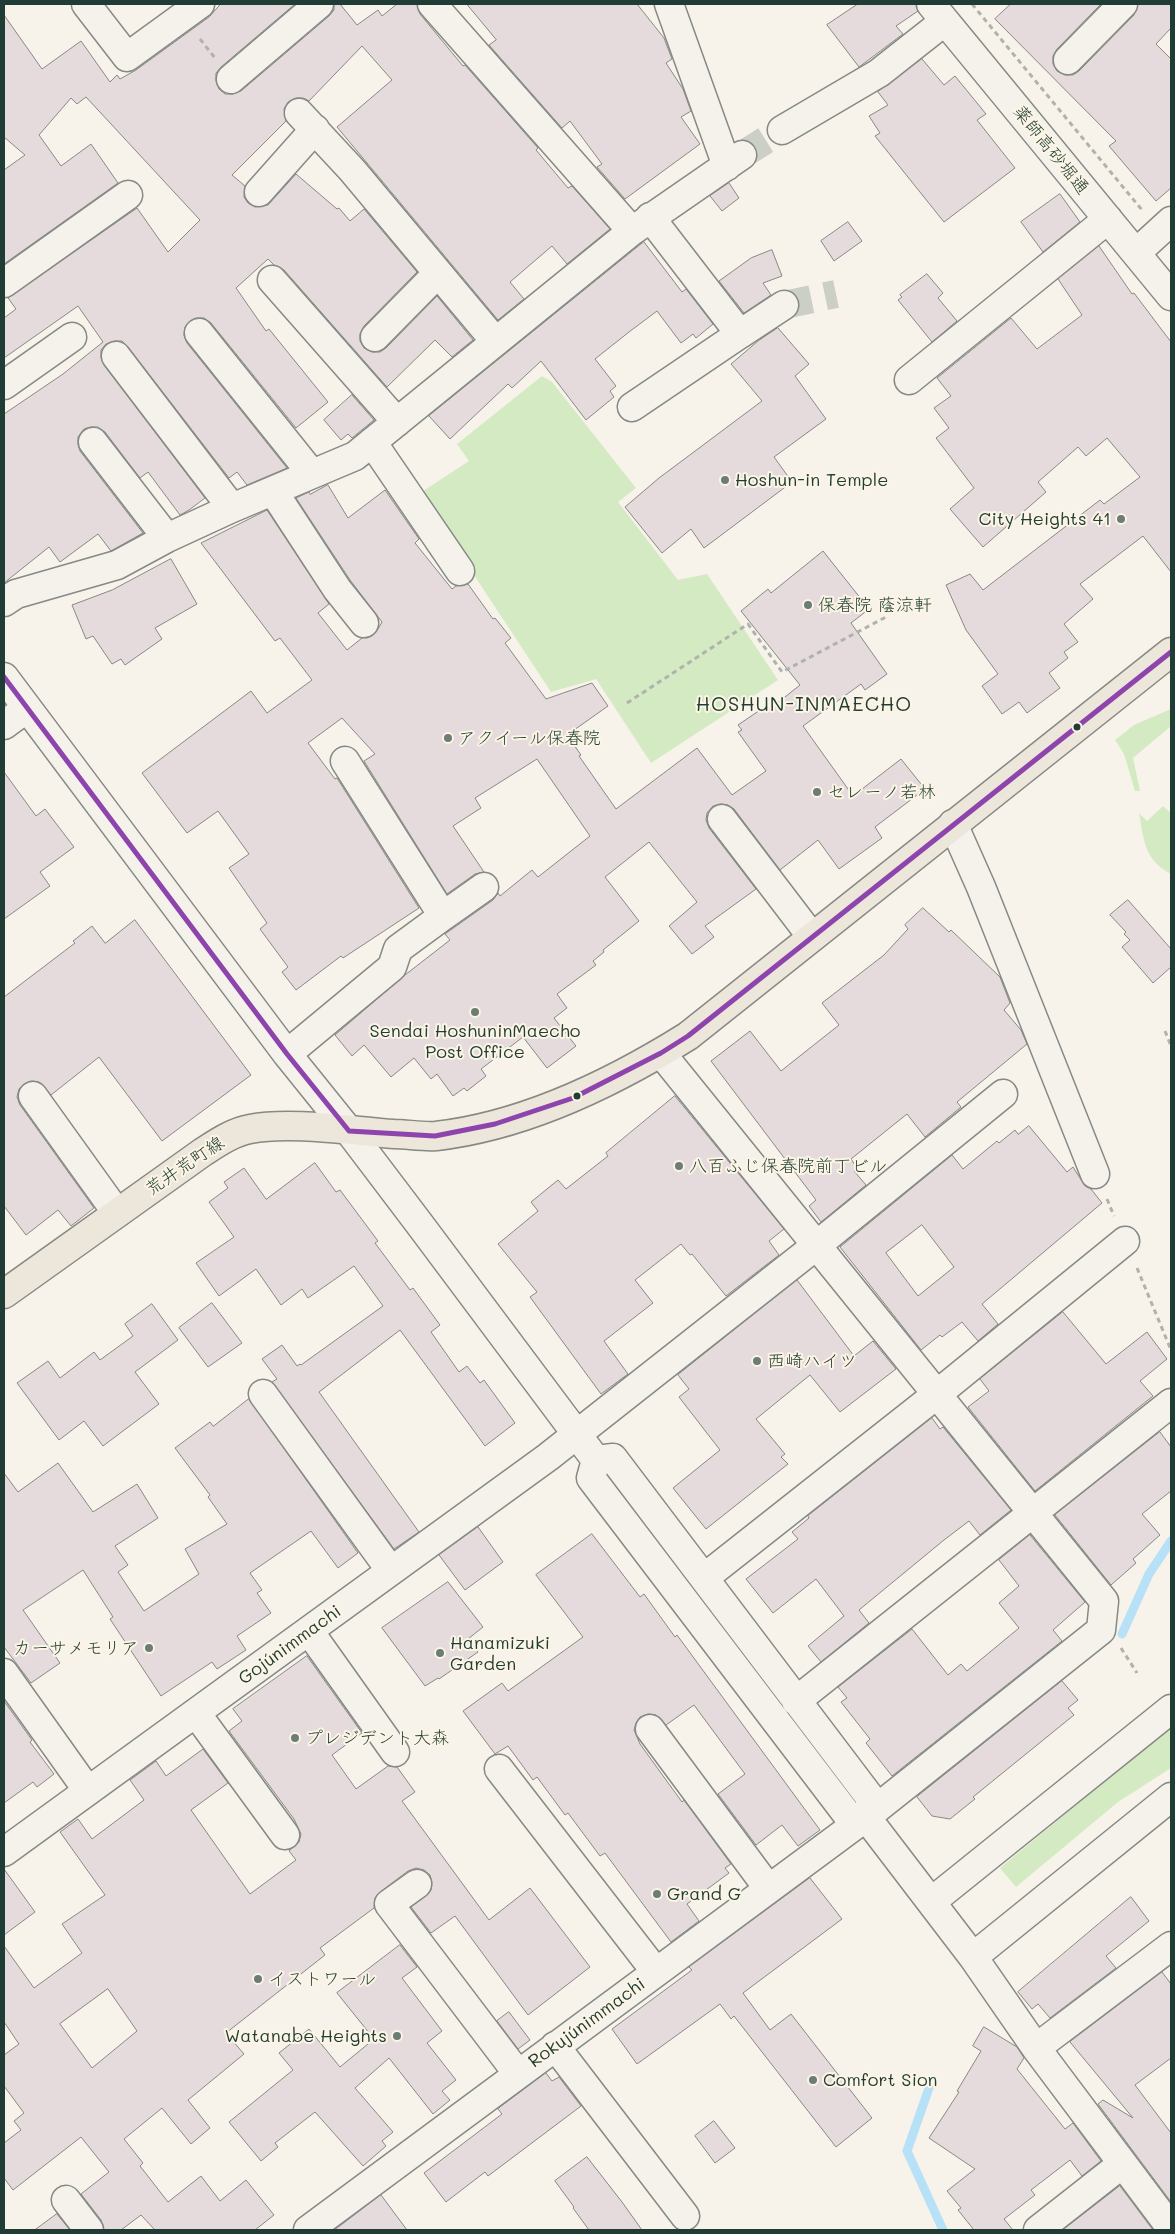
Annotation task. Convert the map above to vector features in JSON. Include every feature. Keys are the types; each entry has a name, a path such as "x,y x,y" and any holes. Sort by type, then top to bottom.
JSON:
{"main road":[{"name":"荒井荒町線","path":"4,1294 218,1142 250,1129 298,1126 435,1136 495,1124 573,1098 662,1053 688,1036 1171,652"}],"street":[{"path":"86,4 127,57 191,10"},
{"path":"231,79 319,4"},
{"path":"4,602 16,594 116,565 166,538 355,456 641,224 735,160 670,4"},
{"path":"1068,60 1123,4"},
{"path":"446,8 740,334"},
{"path":"782,130 878,73 938,12"},
{"name":"薬師高砂堀通","path":"938,12 1171,296"},
{"path":"259,192 307,121 495,341"},
{"path":"4,283 128,195"},
{"path":"909,380 1108,219"},
{"path":"1136,253 1166,226"},
{"path":"375,337 438,273"},
{"path":"272,280 397,422"},
{"path":"632,407 784,305"},
{"path":"199,333 312,474"},
{"path":"4,385 72,337"},
{"path":"116,356 232,508"},
{"path":"93,442 166,538"},
{"path":"372,442 460,570"},
{"path":"273,491 337,589 364,623"},
{"path":"4,677 287,1054 349,1131 596,1460"},
{"path":"4,725 26,708"},
{"path":"344,761 443,916"},
{"path":"722,819 812,937"},
{"path":"953,824 981,887 1095,1174"},
{"path":"287,1054 392,966 398,949 484,887"},
{"name":"Rokujúnimmachi","path":"308,2230 866,1817 1101,1630 1104,1602 662,1053"},
{"name":"Gojúnimmachi","path":"4,1852 576,1435 817,1245 1003,1094"},
{"path":"34,1096 117,1213"},
{"path":"704,1578 936,1395 1126,1240"},
{"path":"264,1394 391,1571"},
{"path":"796,1701 1171,1403"},
{"path":"596,1460 613,1458 872,1800 866,1817"},
{"path":"596,1460 591,1478 849,1817 866,1817"},
{"path":"309,1631 395,1752"},
{"path":"5,1677 88,1791"},
{"path":"931,1902 1171,1709"},
{"path":"196,1713 285,1835"},
{"path":"650,1729 768,1888"},
{"path":"499,1770 656,1972"},
{"path":"973,1957 1171,1797"},
{"path":"866,1817 973,1957 1036,2048 1171,2228"},
{"path":"417,1884 389,1904 518,2074"},
{"path":"1036,2048 1169,1951"},
{"path":"555,2046 686,2216"},
{"path":"1038,2230 1122,2164"},
{"path":"66,2200 90,2230"}],"path":[{"path":"972,4 1034,78 1166,226"},
{"path":"191,10 231,79"},
{"path":"1010,100 1053,60 1068,60"},
{"path":"627,703 748,624 782,672 886,617"},
{"path":"1165,1031 1171,1046"},
{"path":"1118,1644 1137,1673"}],"green space":[{"path":"542,376 552,382 636,488 618,502 678,580 707,574 778,680 651,763 596,679 551,692 420,493 469,461 457,444"},
{"path":"1171,709 1171,726 1133,758 1140,791 1135,791 1124,754 1115,740 1134,725"},
{"path":"1163,806 1171,813 1171,874 1150,856 1144,840 1139,813 1147,821"},
{"path":"1171,1727 1171,1768 1118,1802 1016,1887 1000,1868"}],"building":[{"path":"221,4 295,4 216,73 219,89 225,94 233,94 241,91 329,16 334,10 334,4 340,4 357,25 378,10 382,16 397,4 417,4 420,14 463,66 465,65 538,148 536,150 568,188 572,186 610,229 567,264 552,246 510,282 524,299 498,320 337,127 392,80 362,46 309,101 303,98 296,98 288,102 284,109 286,121 232,175 245,186 244,197 248,203 255,207 268,205 296,174 337,209 339,208 350,221 364,209 417,272 364,326 360,334 360,341 364,348 372,352 380,352 386,348 437,296 473,340 452,357 435,340 387,387 284,270 274,265 268,259 236,288 266,331 269,329 328,402 296,428 211,323 204,318 196,318 185,327 184,335 187,343 287,468 247,485 237,472 229,478 128,347 122,341 106,344 101,350 101,358 104,365 205,498 180,515 148,472 140,478 105,432 98,427 84,429 78,437 80,451 143,533 111,551 98,534 60,562 49,547 4,583 4,414 63,374 103,342 78,306 4,358 4,318 16,309 8,298 137,208 168,252 200,220 86,97 77,104 71,98 39,135 61,166 91,144 118,183 4,264 4,170 25,155 4,137 4,15 42,69 81,41 110,82 117,75 120,79 136,70 209,17"},
{"path":"467,4 637,4 664,38 672,59 666,63 683,89 691,111 681,117 700,144 625,199 597,167 602,164 570,121 562,128 489,45 496,40"},
{"path":"858,4 916,4 918,11 896,26 903,34 859,67 827,25"},
{"path":"1011,4 1101,4 1057,49 1053,56 1053,64 1057,71 1065,75 1073,75 1134,15 1138,4 1171,4 1171,28 1156,44 1171,59 1171,188 1156,201 1109,146 1116,141 995,19"},
{"path":"922,59 944,85 955,76 986,114 977,120 1015,168 944,222 875,136 880,133 869,116 888,105 878,92"},
{"path":"729,183 739,198 722,211 710,196"},
{"path":"1060,194 1080,222 1043,252 1021,222"},
{"path":"848,222 862,241 834,261 821,241"},
{"path":"644,242 682,292 686,289 713,324 696,338 693,334 681,343 657,311 595,359 616,386 610,391 614,397 586,420 541,361 512,388 508,384 450,439 429,416"},
{"path":"1099,246 1132,294 1134,293 1171,342 1171,572 1143,536 1080,584 1093,599 1064,624 1078,642 1064,652 1068,658 1049,673 1060,688 1027,713 1019,702 1002,714 982,686 998,674 966,630 946,585 970,574 983,590 1100,500 1104,504 1140,477 1107,438 1086,456 1078,447 1038,482 1046,492 983,547 950,509 974,488 936,438 949,428 934,408 951,396 937,378 1011,318 1037,349 1082,315 1058,279"},
{"path":"772,250 782,276 763,283 771,295 744,313 719,281 751,258"},
{"path":"927,274 943,293 938,298 957,321 932,342 898,300 902,297 900,295"},
{"path":"778,328 809,364 795,376 826,419 774,457 792,482 704,548 691,529 662,553 625,507 659,478 762,401 731,364 758,341"},
{"path":"352,395 374,420 352,438 348,434 341,440 324,420"},
{"path":"328,485 348,518 385,490 419,539 415,543 452,589 456,586 468,584 493,619 495,618 511,638 505,643 546,699 592,683 608,706 567,735 581,755 579,756 616,809 697,748 732,795 766,771 738,732 742,730 738,725 760,710 766,712 800,685 741,611 768,589 771,593 823,551 869,609 851,623 887,674 865,690 861,684 803,726 853,796 901,759 925,789 875,827 882,838 839,869 818,840 780,870 734,809 728,805 720,804 713,806 707,813 706,820 709,828 756,889 705,926 714,937 692,954 669,926 697,902 649,842 605,877 639,921 603,950 604,952 593,961 596,965 557,994 567,1008 554,1018 576,1046 547,1068 523,1037 481,1069 486,1076 467,1091 464,1088 453,1096 437,1074 431,1079 414,1058 391,1077 364,1045 352,1056 335,1035 405,975 450,940 445,934 493,900 498,893 500,896 532,870 538,877 590,836 537,759 475,798 481,808 453,826 484,872 475,874 447,894 364,761 375,754 342,718 308,743 335,779 337,778 419,908 343,958 341,956 296,990 282,972 288,967 260,929 267,923 229,868 249,854 218,811 187,833 142,773 251,691 267,713 312,680 280,638 275,641 201,543 267,510 329,604 318,613 347,650 362,638 373,635 378,629 382,622 350,580 296,498 309,492 310,494"},
{"path":"171,559 197,604 155,628 162,639 125,665 121,659 112,664 93,636 86,639 72,605 112,590"},
{"path":"4,772 36,816 45,809 74,847 40,872 50,886 4,919"},
{"path":"1128,900 1171,949 1171,967 1153,983 1122,947 1130,940 1124,934 1126,932 1110,915"},
{"path":"923,908 949,932 951,930 1000,977 1010,1003 1004,1010 1021,1030 1027,1044 957,1102 961,1107 925,1137 907,1114 851,1159 857,1168 854,1171 866,1185 821,1222 809,1206 816,1200 711,1061 750,1031 781,1071 839,1025 822,1003 884,955 908,929 905,925"},
{"path":"135,920 251,1075 162,1141 99,1057 51,1095 39,1082 31,1081 24,1084 19,1089 17,1097 20,1105 94,1208 71,1226 58,1210 26,1235 4,1206 4,997 75,943 73,941 92,926 105,943"},
{"path":"675,1096 784,1229 769,1241 779,1255 726,1296 692,1254 690,1255 681,1244 635,1280 653,1303 604,1341 628,1374 601,1394 530,1297 537,1292 498,1244 538,1211 531,1202 558,1180 566,1189 608,1156 606,1153"},
{"path":"1029,1126 1067,1172 1073,1167 1085,1186 1091,1189 1102,1203 982,1304 998,1324 978,1341 962,1322 942,1337 940,1335 921,1350 840,1247 952,1155 963,1169 997,1141 999,1143 1015,1130 1018,1134","holes":["922,1225 954,1267 918,1296 886,1253"]},
{"path":"315,1163 336,1192 340,1190 378,1241 375,1243 410,1290 413,1288 440,1325 431,1332 459,1372 467,1366 480,1383 484,1380 515,1423 485,1446 400,1330 319,1392 419,1532 394,1549 272,1382 277,1379 262,1359 282,1345 297,1366 301,1365 383,1306 354,1266 308,1298 302,1289 281,1305 256,1269 219,1296 196,1263 234,1237 209,1202 228,1188 224,1182 244,1168 266,1199"},
{"path":"797,1280 854,1356 873,1341 896,1369 840,1412 810,1375 756,1419 785,1454 781,1457 788,1464 706,1529 673,1488 720,1450 679,1397 689,1389 678,1375"},
{"path":"212,1303 242,1343 208,1367 179,1328"},
{"path":"152,1304 178,1340 135,1372 159,1404 103,1446 84,1421 59,1440 17,1383 48,1361 60,1378 94,1352 100,1360 133,1336 125,1324"},
{"path":"1063,1312 1106,1364 1147,1332 1167,1359 1140,1381 1153,1396 1035,1491 968,1407 989,1391 980,1379"},
{"path":"249,1399 358,1553 338,1568 311,1531 250,1573 262,1590 257,1593 271,1613 237,1636 246,1650 217,1669 212,1662 161,1696 110,1619 113,1617 83,1570 23,1610 60,1663 31,1683 4,1647 4,1473 18,1492 58,1463 93,1512 137,1484 158,1518 115,1546 128,1565 118,1572 144,1611 199,1574 185,1549 227,1524 208,1497 210,1495 175,1448 210,1422 213,1426"},
{"path":"932,1418 940,1429 943,1427 1011,1510 980,1535 969,1521 944,1540 859,1610 869,1623 821,1662 808,1646 844,1616 816,1579 773,1613 746,1579 798,1539 792,1532 809,1518 808,1516"},
{"path":"1160,1432 1171,1447 1171,1491 1142,1514 1160,1535 1133,1559 1136,1563 1111,1585 1055,1515"},
{"path":"478,1527 503,1562 465,1590 439,1555"},
{"path":"592,1534 640,1597 644,1594 675,1637 677,1635 820,1830 798,1846 782,1825 756,1845 718,1794 745,1774 694,1705 666,1725 656,1715 648,1714 640,1717 634,1730 640,1744 682,1802 684,1800 731,1864 725,1868 729,1873 687,1904 699,1921 671,1942 605,1853 600,1856 568,1813 565,1815 537,1777 533,1780 508,1746 495,1754 463,1711 502,1683 508,1691 583,1637 536,1575"},
{"path":"1030,1535 1085,1602 1053,1630 1062,1641 892,1776 866,1743 870,1739 841,1702 847,1698 838,1687 912,1629 948,1675 961,1664 967,1671 1019,1628 999,1603 1019,1586 999,1560"},
{"path":"448,1582 483,1627 468,1639 478,1652 439,1679 425,1686 382,1628"},
{"path":"307,1656 362,1733 332,1755 356,1789 388,1766 397,1767 415,1792 402,1801 489,1920 530,1888 590,1967 528,2015 455,1916 431,1933 411,1907 431,1890 432,1882 430,1875 424,1870 416,1868 408,1871 380,1892 375,1898 374,1908 320,1948 325,1955 226,2033 244,2054 188,2100 210,2128 191,2144 162,2108 124,2139 143,2163 140,2166 168,2202 201,2176 220,2201 246,2180 274,2215 255,2230 155,2230 141,2215 121,2230 104,2230 101,2220 81,2194 109,2172 81,2137 13,2190 4,2178 4,2143 21,2130 14,2121 24,2113 4,2086 4,2055 19,2044 4,2022 4,1946 34,1988 82,1953 62,1924 105,1895 60,1832 78,1819 92,1839 144,1800 130,1780 156,1761 166,1776 203,1749 228,1783 191,1810 250,1894 296,1860 289,1851 299,1842 301,1834 294,1819 229,1731 242,1721 233,1709","holes":["108,1989 137,2031 92,2068 60,2024"]},
{"path":"1062,1681 1078,1700 1068,1708 1074,1715 973,1797 975,1799 950,1819 932,1816 917,1797"},
{"path":"4,1701 32,1740 30,1742 54,1774 37,1787 33,1782 4,1803"},
{"path":"4,1869 35,1912 4,1935"},
{"path":"810,1878 842,1919 743,1993 770,2030 791,2014 872,2118 836,2147 734,2016 731,2019 720,2004 637,2064 612,2029 692,1970 689,1967"},
{"path":"1131,1897 1149,1921 1106,1956 1116,1968 1050,2018 1038,2004 1032,2009 1018,1992"},
{"path":"400,1945 417,1967 402,1978 442,2031 427,2043 456,2080 442,2091 450,2100 433,2114 389,2058 355,2088 393,2132 382,2141 386,2146 363,2166 315,2112 275,2143 278,2147 261,2161 229,2122 293,2070 279,2053 309,2029 340,2067 374,2039 337,1993"},
{"path":"1162,1972 1171,1984 1171,2058 1135,2085 1171,2133 1171,2202 1098,2104 1103,2100 1133,2118 1070,2042"},
{"path":"509,2012 530,2040 518,2049 497,2021"},
{"path":"984,2027 1017,2047 1024,2058 1017,2069 1065,2129 1073,2123 1101,2161 1082,2176 1070,2160 1031,2190 1035,2195 1004,2219 1013,2230 974,2230 958,2210 961,2208 947,2191 975,2169 929,2138 959,2092 957,2091 981,2051 973,2046"},
{"path":"546,2073 552,2081 559,2077 581,2106 488,2176 485,2172 446,2202 424,2173 502,2114 498,2109"},
{"path":"714,2121 735,2148 715,2163 695,2136"},
{"path":"587,2157 642,2230 589,2230 555,2181"},
{"path":"1120,2186 1153,2230 1063,2230"},
{"path":"381,2195 407,2230 334,2230 341,2225"},
{"path":"57,2214 70,2230 35,2230"}],"waterway":[{"path":"1122,1634 1149,1574 1171,1541"},
{"path":"929,2088 907,2151 943,2230"}],"tunnel":[{"path":"742,155 782,130"},
{"path":"784,305 836,294"}],"transit line":[{"path":"4,677 287,1054 349,1131 435,1136 495,1124 573,1098 661,1053 688,1036 1171,652"}],"place":[{"name":"Hoshun-in Temple","path":"725,480"},
{"name":"City Heights 41","path":"1121,519"},
{"name":"保春院 蔭涼軒","path":"808,605"},
{"name":"アクイール保春院","path":"448,738"},
{"name":"セレーノ若林","path":"817,792"},
{"name":"Sendai HoshuninMaecho Post Office","path":"475,1012"},
{"name":"八百ふじ保春院前丁ビル","path":"679,1166"},
{"name":"西崎ハイツ","path":"757,1361"},
{"name":"カーサメモリア","path":"149,1648"},
{"name":"Hanamizuki Garden","path":"440,1653"},
{"name":"プレジデント大森","path":"295,1738"},
{"name":"Grand G","path":"657,1894"},
{"name":"イストワール","path":"258,1979"},
{"name":"Watanabe Heights","path":"397,2036"},
{"name":"Comfort Sion","path":"813,2080"}],"district":[{"name":"HOSHUN-INMAECHO","path":"804,705"}]}
